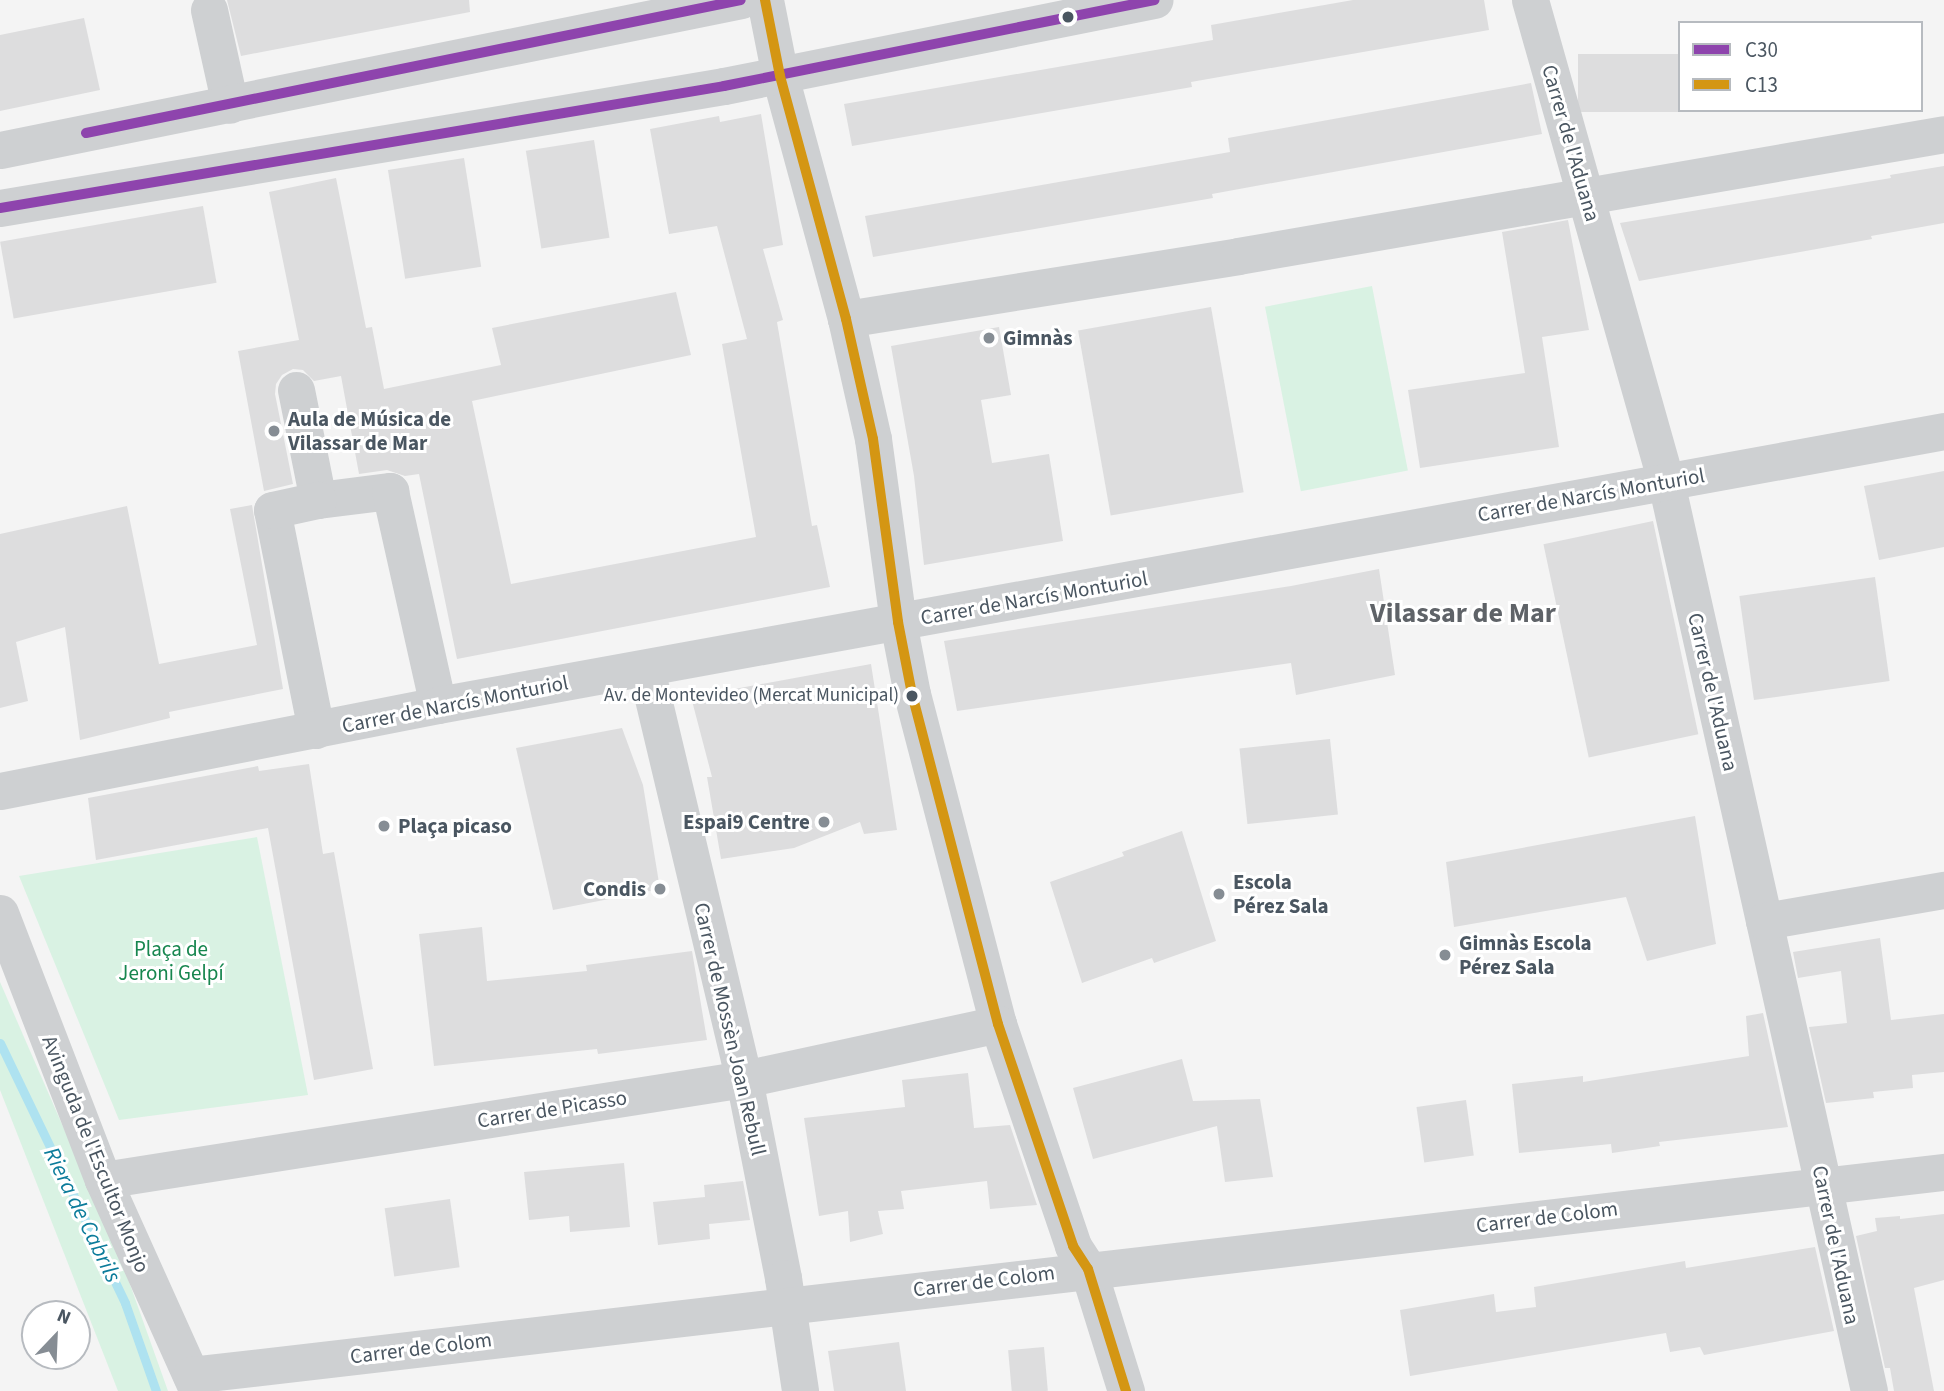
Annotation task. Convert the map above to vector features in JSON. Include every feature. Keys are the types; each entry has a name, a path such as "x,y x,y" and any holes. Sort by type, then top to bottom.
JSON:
{"street":[{"path":"4,150 741,0"},
{"path":"765,0 780,76 846,319 873,439 898,622 912,694 998,1024 1073,1246 1088,1269 1126,1391"},
{"path":"6,205 780,76 1155,0"},
{"name":"Carrer de l'Aduana","path":"1530,0 1666,482 1868,1391"},
{"path":"209,10 230,105"},
{"path":"846,319 1238,256 1586,193 1944,134"},
{"path":"296,390 318,500"},
{"name":"Carrer de Narcís Monturiol","path":"0,791 438,705 1944,430"},
{"path":"316,730 272,510 318,500 390,491 438,705"},
{"name":"Carrer de Mossèn Joan Rebull","path":"646,669 744,1079 787,1304 800,1391"},
{"path":"1764,921 1944,891"},
{"name":"Avinguda de l'Escultor Monjo","path":"0,913 103,1180 194,1383"},
{"name":"Carrer de Picasso","path":"103,1180 744,1079 998,1024"},
{"name":"Carrer de Colom","path":"194,1383 787,1304 1944,1172"}],"green space":[{"path":"1372,286 1408,471 1301,491 1265,307"},
{"name":"Plaça de Jeroni Gelpí","path":"257,837 308,1095 119,1120 19,876"},
{"path":"0,982 122,1262 168,1391 118,1391 91,1322 91,1300 82,1300 0,1090"}],"building":[{"path":"227,0 469,0 470,12 241,56"},
{"path":"1353,0 1484,0 1489,30 1191,82 1192,87 852,146 844,104 1213,40 1211,25"},
{"path":"84,18 100,90 0,111 0,35"},
{"path":"1578,54 1678,54 1678,112 1578,112"},
{"path":"1531,83 1542,134 1212,194 1213,198 873,257 865,216 1230,152 1228,138"},
{"path":"761,114 783,245 763,249 783,320 777,322 812,526 817,525 830,587 457,659 419,474 405,476 387,470 359,474 341,376 314,381 303,370 293,369 282,375 276,384 275,394 293,484 264,491 238,351 299,340 269,192 336,178 366,328 372,327 384,389 501,365 492,328 676,292 691,355 472,401 511,584 756,537 722,344 747,339 717,226 669,234 650,129 719,116 720,122"},
{"path":"594,140 609,238 541,249 526,151"},
{"path":"464,158 481,267 405,279 388,170"},
{"path":"1944,166 1944,223 1871,236 1872,239 1639,281 1620,223 1891,178 1890,175"},
{"path":"203,206 217,283 14,319 0,242"},
{"path":"1568,220 1589,330 1542,337 1559,447 1420,468 1408,390 1525,373 1502,232"},
{"path":"1211,307 1244,492 1111,516 1078,330"},
{"path":"999,327 1011,395 981,400 992,463 1049,454 1063,541 924,565 914,476 891,346"},
{"path":"1944,471 1944,547 1879,560 1864,486"},
{"path":"252,505 283,689 169,712 170,718 80,740 65,627 16,642 28,701 0,708 0,534 127,506 159,664 257,645 230,509"},
{"path":"1653,521 1698,734 1589,758 1543,544"},
{"path":"1379,569 1395,675 1296,695 1291,663 957,711 944,641 1291,586"},
{"path":"1875,577 1890,681 1754,700 1739,596"},
{"path":"871,664 897,830 864,834 860,822 794,848 721,859 707,777 712,777 691,697"},
{"path":"622,728 643,785 660,889 553,910 516,748"},
{"path":"1330,739 1338,815 1247,824 1239,749"},
{"path":"309,764 323,854 334,852 373,1069 314,1080 268,828 96,860 88,798 258,766 259,771"},
{"path":"1695,816 1716,944 1647,961 1626,897 1454,927 1446,862"},
{"path":"1182,831 1216,941 1154,963 1152,958 1082,983 1050,882 1124,856 1122,852"},
{"path":"482,927 487,981 587,971 586,965 692,951 707,1040 598,1054 597,1049 434,1066 419,934"},
{"path":"1880,938 1891,1020 1944,1014 1944,1072 1912,1075 1913,1088 1873,1092 1874,1098 1826,1103 1809,1027 1847,1023 1841,971 1798,978 1793,952"},
{"path":"1763,1013 1788,1127 1659,1142 1660,1146 1612,1153 1611,1144 1519,1153 1512,1084 1583,1076 1583,1082 1749,1056 1746,1016"},
{"path":"1182,1059 1193,1101 1260,1099 1273,1177 1225,1182 1217,1126 1093,1159 1073,1088"},
{"path":"968,1073 974,1128 1010,1125 1037,1205 990,1209 987,1181 901,1191 904,1209 878,1211 883,1234 850,1242 848,1211 819,1216 804,1118 905,1107 902,1080"},
{"path":"1466,1100 1474,1155 1424,1162 1416,1107"},
{"path":"624,1163 630,1227 570,1232 569,1216 529,1220 524,1172"},
{"path":"743,1181 750,1220 709,1224 710,1239 658,1245 653,1202 705,1197 704,1185"},
{"path":"450,1199 460,1267 394,1277 385,1208"},
{"path":"1944,1214 1944,1280 1914,1288 1934,1391 1894,1391 1890,1368 1885,1368 1856,1236 1877,1231 1875,1218 1900,1216 1900,1219"},
{"path":"1815,1247 1834,1331 1704,1355 1700,1347 1670,1352 1666,1333 1410,1376 1400,1310 1494,1294 1496,1312 1536,1307 1534,1287 1685,1261 1686,1268"},
{"path":"899,1342 906,1391 834,1391 828,1351"},
{"path":"1044,1347 1048,1391 1012,1391 1008,1350"}],"waterway":[{"name":"Riera de Cabrils","path":"0,1043 125,1303 156,1391"}],"transit line":[{"name":"C30","path":"86,133 741,0"},
{"name":"C13","path":"765,0 780,76 846,319 873,439 898,622 912,694 998,1024 1073,1246 1088,1269 1126,1391"},
{"name":"C30","path":"0,208 724,86 1155,0"}],"place":[{"name":"Gimnàs","path":"989,338"},
{"name":"Aula de Música de Vilassar de Mar","path":"274,431"},
{"name":"Av. de Montevideo (Mercat Municipal)","path":"912,696"},
{"name":"Espai9 Centre","path":"824,822"},
{"name":"Plaça picaso","path":"384,826"},
{"name":"Condis","path":"660,889"},
{"name":"Escola Pérez Sala","path":"1219,894"},
{"name":"Gimnàs Escola Pérez Sala","path":"1445,955"}],"district":[{"name":"Vilassar de Mar","path":"1463,613"}]}
